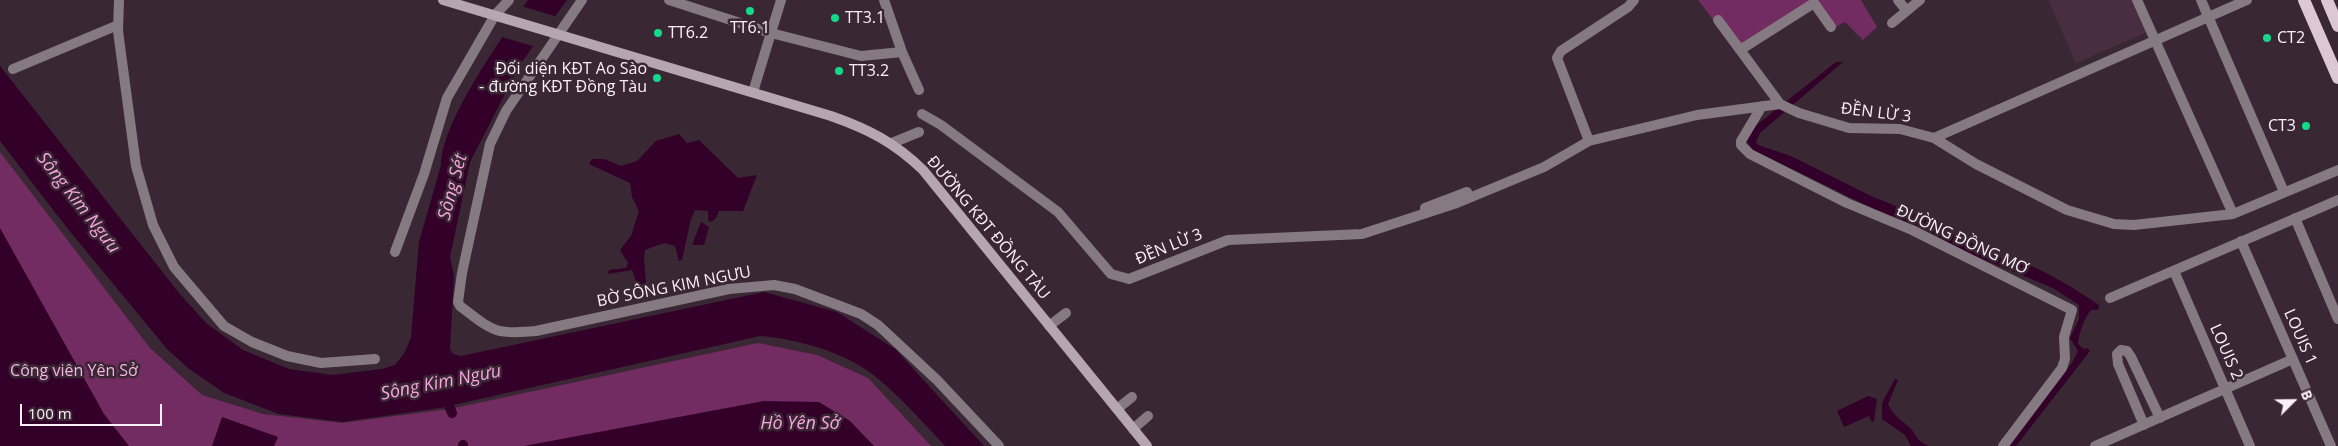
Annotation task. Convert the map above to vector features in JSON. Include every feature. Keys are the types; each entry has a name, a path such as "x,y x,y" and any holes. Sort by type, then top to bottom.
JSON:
{"main road":[{"path":"443,0 495,16"},
{"path":"2304,0 2338,78"},
{"path":"2327,0 2338,26"},
{"name":"ĐƯỜNG KĐT ĐỒNG TÀU","path":"495,16 847,121 892,143 923,170 1146,446"}],"street":[{"path":"119,0 118,25 125,92 136,166 153,225 174,267 224,326 252,342 287,356 321,363 375,359"},
{"path":"395,252 424,174 448,98 495,16 509,0"},
{"path":"555,34 582,0"},
{"path":"669,0 771,33 861,56 902,52"},
{"path":"753,92 781,0"},
{"path":"884,0 902,52 919,90"},
{"path":"1589,141 1557,58 1561,52 1628,7 1634,0"},
{"path":"1898,0 1907,11"},
{"path":"1892,23 1920,0"},
{"path":"2138,0 2233,214"},
{"path":"2201,0 2284,192"},
{"path":"1934,138 2247,0"},
{"path":"1740,50 1814,3 1831,27"},
{"path":"1718,20 1780,104"},
{"path":"13,69 118,25"},
{"name":"BỜ SÔNG KIM NGƯU","path":"555,34 506,111 490,144 462,273 458,302 484,324 508,334 536,331 729,288 774,284 795,289 861,314 878,325 937,380 999,446"},
{"name":"ĐỀN LỪ 3","path":"922,114 941,125 1058,212 1111,274 1128,279 1228,240 1362,234 1457,203 1544,166 1589,141 1697,116 1780,104 1792,110 1850,128 1900,129 1934,138 1976,164 2067,210 2114,224 2134,225 2233,214 2338,170"},
{"name":"ĐƯỜNG ĐỒNG MƠ","path":"1762,106 1741,141 1750,154 1847,203 1912,230 2072,310 2064,337 2065,359 2062,368 2003,446"},
{"path":"892,143 919,132"},
{"path":"2110,298 2338,200"},
{"path":"2295,218 2338,319"},
{"name":"LOUIS 1","path":"2241,241 2293,359 2333,443"},
{"name":"LOUIS 2","path":"2174,271 2250,446"},
{"path":"1049,326 1066,313"},
{"path":"2144,424 2118,364 2117,354 2121,350 2126,351 2131,357 2160,418"},
{"path":"2095,446 2293,359"},
{"path":"1117,409 1132,397"},
{"path":"1133,428 1148,416"}],"shaded area":[{"path":"2048,0 2132,0 2147,32 2076,63"}],"green space":[{"path":"1698,0 1861,0 1877,27 1863,40 1845,22 1834,28 1815,2 1737,51"},
{"name":"Công viên Yên Sở","path":"0,152 150,348 202,395 263,414 342,423 450,409 758,343 817,355 868,378 931,446 0,446"}],"water":[{"path":"528,0 567,0 521,63 470,162 450,257 454,276 450,349 453,354 461,356 764,292 837,312 895,349 984,446 945,446 890,389 866,370 844,357 785,339 760,336 440,408 342,422 279,414 224,393 188,368 167,349 68,229 0,141 0,66 179,293 206,323 243,350 289,369 332,375 382,369 395,365 405,352 411,337 419,242 451,126 489,57"},
{"path":"1836,62 1843,62 1760,133 1756,142 1758,145 1791,156 1871,196 1925,218 2004,260 2013,260 2039,269 2067,284 2099,305 2098,310 2091,310 2088,314 2082,326 2078,344 2090,351 2016,446 2010,446 2072,363 2078,351 2070,338 2079,319 2079,305 2053,288 1963,251 1919,226 1884,214 1753,150 1746,140 1749,131"},
{"path":"679,134 687,143 699,140 738,178 757,175 743,211 719,211 716,218 711,222 708,220 708,211 695,210 691,219 682,260 679,261 675,246 664,243 645,250 646,282 643,285 637,284 632,270 608,274 609,270 626,268 628,263 620,250 631,236 639,211 632,197 630,183 589,164 592,159 604,159 621,166 637,161 656,141"},
{"path":"701,222 709,227 704,245 692,245"},
{"path":"0,228 104,414 129,446 0,446"},
{"path":"1895,379 1898,380 1888,404 1896,416 1912,430 1920,441 1929,446 1911,446 1905,435 1882,419 1882,403"},
{"path":"1868,396 1877,399 1874,421 1872,422 1869,416 1844,427 1837,411"},
{"name":"Hồ Yên Sở","path":"764,401 819,402 850,421 874,446 524,446"},
{"path":"222,417 278,437 274,446 212,446"}],"pier":[{"path":"521,6 558,17 536,47 502,37"}],"waterway":[{"name":"Sông Kim Ngưu","path":"444,393 452,413"}],"place":[{"name":"TT6.1","path":"750,11"},
{"name":"TT3.1","path":"835,18"},
{"name":"TT6.2","path":"658,33"},
{"name":"CT2","path":"2267,38"},
{"name":"TT3.2","path":"839,71"},
{"name":"Đối diện KĐT Ao Sào - đường KĐT Đồng Tàu","path":"657,78"},
{"name":"CT3","path":"2306,126"}],"water label":[{"name":"Sông Sét","path":"453,187"}]}
